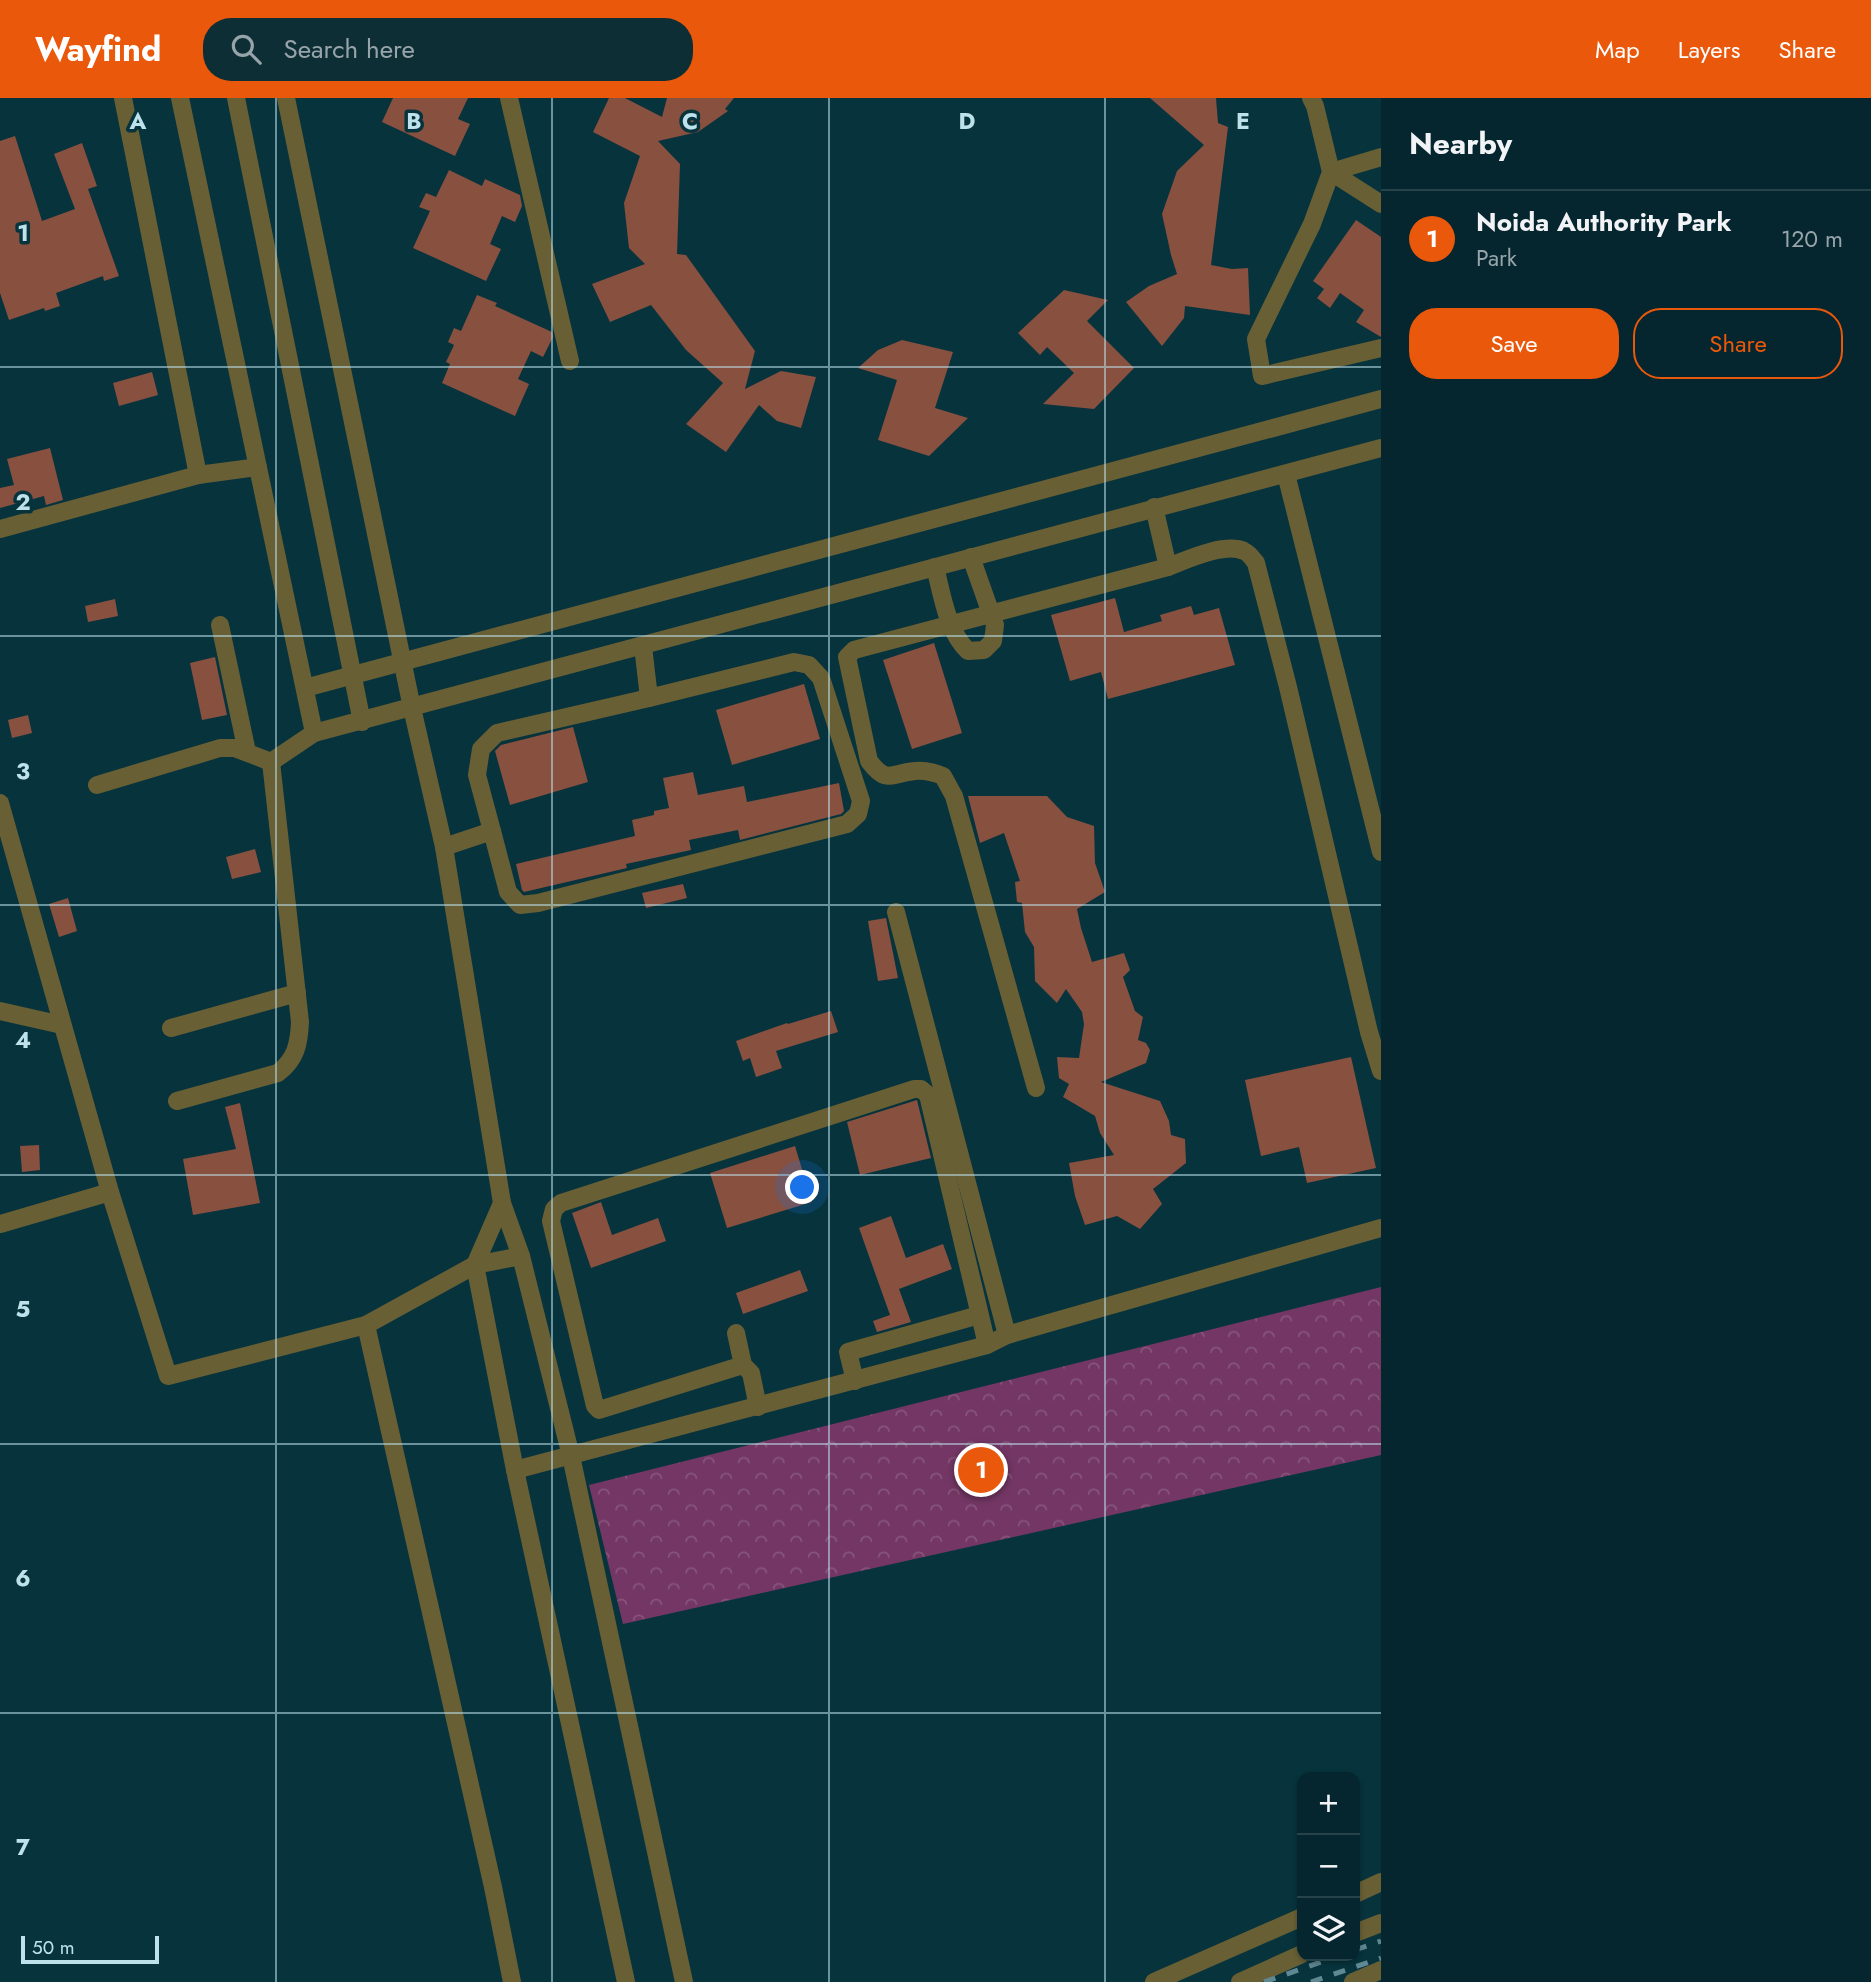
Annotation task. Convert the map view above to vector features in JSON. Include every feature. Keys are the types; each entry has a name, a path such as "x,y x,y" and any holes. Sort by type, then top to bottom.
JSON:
{"street":[{"path":"122,98 198,475"},
{"path":"180,98 314,733"},
{"path":"236,98 362,722"},
{"path":"286,98 412,708 444,847 502,1203 521,1256 571,1456 684,1982"},
{"path":"509,98 570,361"},
{"path":"1311,98 1331,172 1312,224 1256,339 1262,376 1381,348"},
{"path":"1331,172 1381,157"},
{"path":"1331,172 1381,204"},
{"path":"305,688 1381,399"},
{"path":"271,762 314,733 1381,448"},
{"path":"0,529 198,475 258,467"},
{"path":"1286,474 1381,852"},
{"path":"1154,507 1168,567"},
{"path":"1036,1088 954,796 943,776 929,770 891,777 878,773 869,761 847,657 854,650 1168,567 1213,551 1234,549 1244,551 1256,563 1369,1032 1381,1071"},
{"path":"935,567 958,641 968,650 984,650 993,641 995,625 971,557"},
{"path":"220,625 247,752"},
{"path":"643,646 649,698"},
{"path":"794,662 809,665 821,678 861,801 858,814 847,824 538,903 520,905 508,892 492,831 477,775 481,749 497,733 794,662"},
{"path":"97,785 220,748 235,748 271,762"},
{"path":"177,1101 278,1073 289,1065 295,1054 299,1039 297,993 271,762"},
{"path":"0,803 110,1192 168,1376 366,1325 475,1265 521,1256"},
{"path":"444,847 492,831"},
{"path":"896,912 1006,1335"},
{"path":"171,1028 297,993"},
{"path":"0,1011 62,1025"},
{"path":"743,1365 599,1410 595,1406 551,1221 554,1209 561,1203 914,1089 921,1089 928,1095 987,1345"},
{"path":"0,1224 110,1192"},
{"path":"502,1203 475,1265 515,1470 626,1982"},
{"path":"515,1470 987,1345 1006,1335 1381,1228"},
{"path":"855,1381 848,1352 979,1315"},
{"path":"366,1325 512,1982"},
{"path":"736,1333 743,1365 751,1373 758,1407"},
{"path":"1360,1892 1381,1882"},
{"path":"1154,1982 1297,1919"},
{"path":"1360,1931 1381,1923"},
{"path":"1240,1982 1297,1956"},
{"path":"1353,1982 1381,1970"}],"green space":[{"path":"1381,1287 1381,1455 623,1624 589,1485"}],"building":[{"path":"393,98 468,98 458,119 470,124 455,156 382,122"},
{"path":"609,98 625,98 662,117 667,98 734,98 725,109 728,111 698,132 658,141 680,164 677,254 686,255 755,351 745,389 781,371 816,377 801,428 777,421 759,405 726,452 686,424 723,383 686,350 651,305 610,322 592,284 645,264 629,248 624,203 640,156 593,132"},
{"path":"1150,98 1216,98 1218,123 1228,127 1211,265 1232,269 1248,268 1250,315 1185,306 1184,318 1162,346 1126,302 1149,286 1177,274 1162,214 1177,171 1204,145"},
{"path":"15,136 42,221 75,209 54,154 82,143 97,186 88,189 119,276 104,281 103,276 56,293 60,306 45,311 44,308 9,320 0,293 0,141"},
{"path":"449,170 482,186 485,179 520,195 522,206 515,222 502,216 490,244 501,249 486,281 413,248 430,211 419,207 426,193 436,197"},
{"path":"1356,220 1381,237 1381,337 1356,322 1364,310 1340,293 1330,308 1317,298 1324,289 1313,281"},
{"path":"1064,290 1108,300 1087,321 1134,368 1094,409 1043,404 1074,373 1047,347 1040,355 1018,333"},
{"path":"477,295 552,332 553,337 543,357 531,351 518,379 529,384 515,416 442,383 450,364 446,362 454,345 448,342 454,328 461,331"},
{"path":"902,340 953,352 935,408 968,418 929,456 878,440 897,380 858,368 878,350"},
{"path":"152,372 158,395 119,406 113,383"},
{"path":"50,448 63,500 46,505 44,496 0,508 0,488 14,485 7,459"},
{"path":"1115,598 1124,632 1162,621 1160,615 1191,606 1194,615 1219,608 1235,665 1108,699 1101,672 1070,681 1051,615"},
{"path":"115,599 118,616 88,622 85,606"},
{"path":"934,643 962,733 912,749 883,660"},
{"path":"215,657 227,715 202,720 190,663"},
{"path":"804,684 820,739 732,765 716,710"},
{"path":"28,715 32,733 12,738 8,720"},
{"path":"573,727 588,782 510,805 495,751 501,745"},
{"path":"693,772 698,795 744,786 747,802 839,783 844,811 740,840 738,830 689,840 691,850 626,864 627,868 524,892 522,890 516,864 635,836 632,820 669,808 663,778"},
{"path":"968,796 1047,796 1067,817 1094,826 1095,863 1105,892 1077,909 1081,928 1092,962 1124,953 1130,970 1123,977 1135,1011 1143,1017 1138,1040 1146,1043 1150,1050 1146,1063 1101,1082 1160,1101 1169,1121 1171,1135 1185,1139 1186,1163 1153,1189 1162,1204 1140,1229 1117,1216 1085,1225 1075,1196 1069,1163 1114,1155 1100,1133 1095,1116 1063,1097 1069,1084 1059,1078 1057,1057 1079,1058 1084,1024 1082,1012 1066,989 1057,1003 1035,981 1034,947 1025,932 1022,903 1017,902 1015,882 1020,881 1004,833 980,843"},
{"path":"255,849 261,872 232,879 226,857"},
{"path":"683,884 687,898 646,908 642,893"},
{"path":"68,898 77,931 59,937 49,904"},
{"path":"886,918 898,978 878,981 868,921"},
{"path":"831,1011 838,1032 776,1051 782,1068 756,1077 750,1058 743,1061 736,1041"},
{"path":"1351,1057 1376,1168 1307,1183 1299,1147 1261,1156 1245,1080"},
{"path":"917,1100 931,1158 860,1175 847,1122"},
{"path":"240,1103 260,1203 193,1215 183,1159 236,1149 225,1107"},
{"path":"39,1145 40,1170 22,1172 20,1146"},
{"path":"795,1146 812,1202 727,1228 710,1173"},
{"path":"601,1202 612,1235 658,1218 666,1241 591,1268 572,1213"},
{"path":"891,1216 906,1258 943,1244 952,1269 899,1289 911,1322 877,1332 873,1321 890,1315 859,1228"},
{"path":"800,1270 808,1291 743,1314 736,1293"}],"railway":[{"path":"1360,1948 1381,1941"},
{"path":"1311,1982 1381,1958"},
{"path":"1264,1982 1324,1961"}],"place":[{"name":"Noida Authority Park","path":"981,1470"}]}
